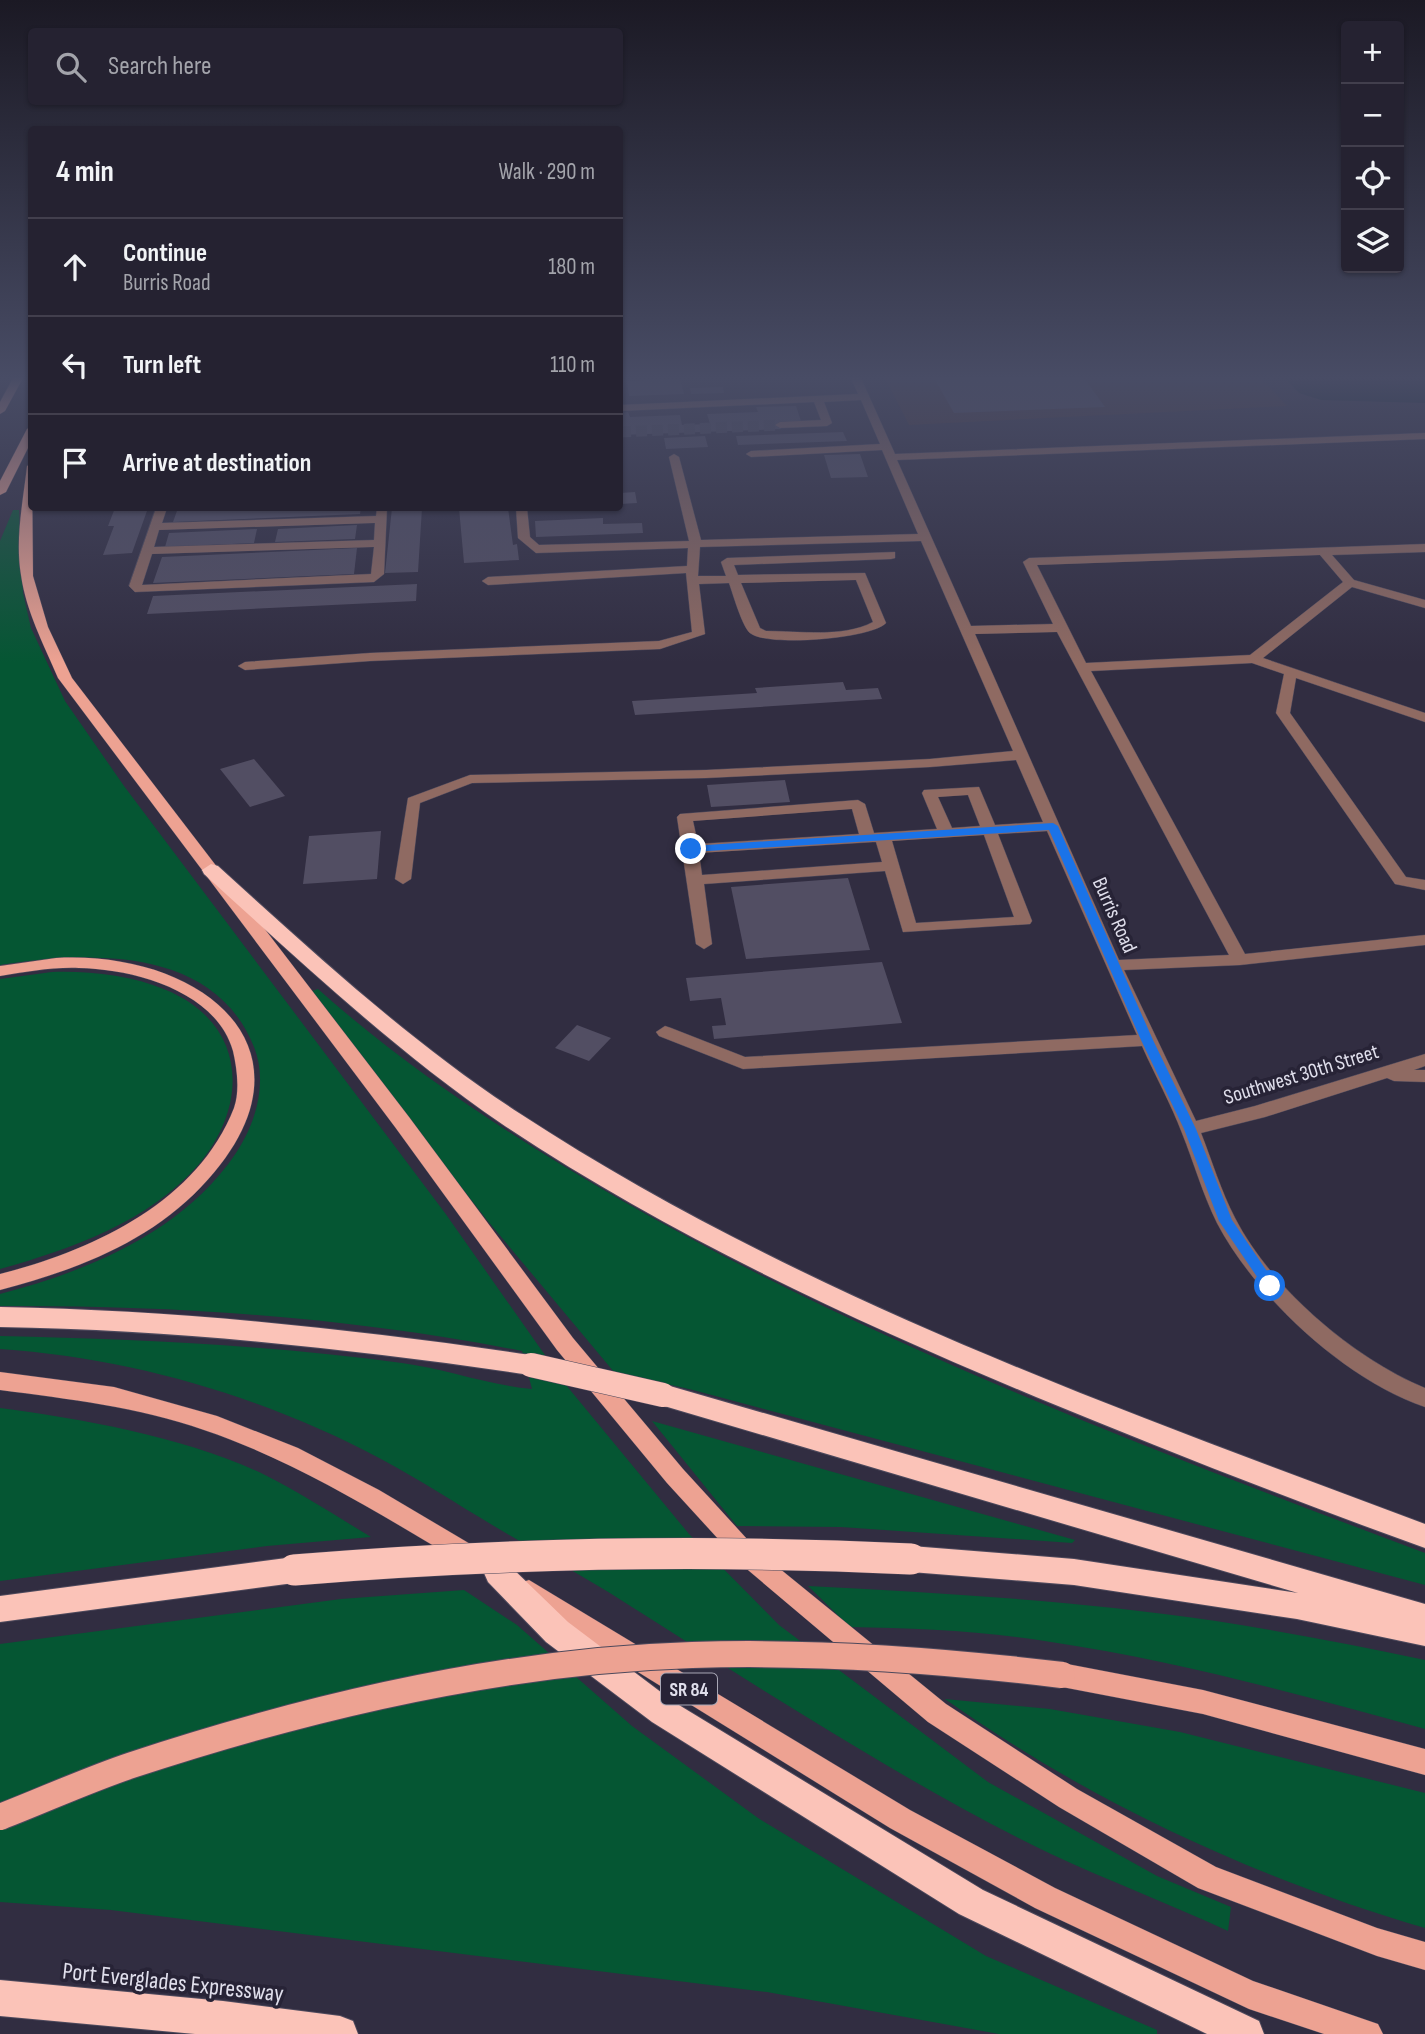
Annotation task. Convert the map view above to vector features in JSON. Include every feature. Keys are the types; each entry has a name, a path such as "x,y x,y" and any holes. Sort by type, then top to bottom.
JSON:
{"highway":[{"path":"211,870 359,1004 447,1072 552,1146 708,1236 899,1327 1180,1443 1425,1536"},
{"path":"0,1317 74,1317 226,1326 379,1342 531,1365 663,1395 1425,1617"},
{"path":"0,1609 294,1570 493,1555 618,1551 790,1552 1074,1572 1297,1606 1425,1632"},
{"path":"498,1573 557,1632 674,1719 971,1902 1245,2034"},
{"name":"Port Everglades Expressway","path":"0,1998 340,2034"}],"main road":[{"path":"0,492 10,473"},
{"path":"28,508 25,540 27,576 42,627 65,677 565,1344 675,1476 750,1559 937,1713 1068,1798 1208,1878 1377,1942 1425,1956"},
{"path":"0,971 35,965 88,963 132,968 173,982 209,1001 235,1032 248,1068 245,1103 227,1142 200,1177 168,1207 134,1230 95,1249 0,1282"},
{"name":"SR 84","path":"0,1381 114,1395 209,1422 290,1455 372,1497 900,1819 1045,1898 1249,1994 1368,2034"},
{"path":"0,1817 130,1766 276,1723 416,1689 558,1666 690,1655 830,1656 963,1662 1062,1675 1203,1702 1425,1762"}],"street":[{"path":"245,666 370,657 660,645 699,634 693,574 695,537 678,473"},
{"name":"Burris Road","path":"897,473 1147,1040 1190,1129 1226,1221 1270,1286 1332,1343 1399,1387 1425,1398"},
{"path":"154,527 381,513 378,574 365,580 139,589 135,586 154,527 160,511"},
{"path":"522,511 524,538 536,549 925,537"},
{"path":"147,551 380,543"},
{"path":"1240,960 1061,628 1029,562 1425,548"},
{"path":"1324,553 1350,583 1425,604"},
{"path":"488,581 693,574 733,580 861,576 880,622 874,628 845,632 764,635 754,630 733,580 727,562 891,555"},
{"path":"1253,659 1350,583"},
{"path":"967,630 1061,628"},
{"path":"1084,667 1253,659 1425,718"},
{"path":"1291,671 1283,713 1401,881 1425,886"},
{"path":"403,879 413,801 470,779 706,774 930,763 1021,755"},
{"path":"704,944 685,817 858,804 891,866 909,928 1024,921 974,790 929,793 947,834"},
{"path":"691,849 1053,826"},
{"path":"695,880 891,866"},
{"path":"1114,965 1240,960 1425,940"},
{"path":"665,1032 743,1063 1147,1040"},
{"name":"Southwest 30th Street","path":"1190,1129 1258,1112 1425,1060"},
{"path":"1377,1075 1425,1076"}],"green space":[{"path":"13,510 19,510 23,593 31,628 65,701 124,786 445,1213 566,1385 689,1534 779,1625 988,1782 1157,1876 1231,1907 1228,1931 1051,1854 957,1806 805,1716 594,1583 396,1467 337,1437 244,1399 148,1371 99,1361 0,1349 0,1336 252,1347 402,1363 532,1389 522,1351 458,1339 262,1315 131,1308 0,1306 0,1294 67,1273 131,1245 189,1205 214,1181 236,1153 254,1116 260,1088 254,1047 235,1014 210,990 180,973 146,963 109,958 35,960 0,965 0,541"},
{"path":"52,972 124,977 166,990 192,1004 212,1023 225,1043 232,1066 232,1091 227,1116 216,1140 199,1164 157,1202 107,1231 0,1269 0,979"},
{"path":"318,989 427,1076 503,1128 621,1200 718,1253 915,1349 1016,1393 1117,1435 1425,1553 1425,1585 693,1390 614,1372 487,1220 309,992"},
{"path":"0,1408 101,1424 204,1450 265,1475 371,1537 267,1546 0,1581"},
{"path":"652,1421 1075,1540 1072,1543 841,1527 737,1526"},
{"path":"808,1586 1012,1599 1165,1614 1295,1634 1425,1660 1425,1729 1239,1680 1098,1650 976,1633 850,1627"},
{"path":"464,1590 517,1625 632,1726 758,1818 986,1956 1157,2030 1157,2034 999,2034 767,1992 111,1910 0,1902 0,1644 341,1599"},
{"path":"945,1699 1050,1709 1180,1732 1425,1793 1425,1928 1299,1886 1176,1833 1057,1771"}],"building":[{"path":"829,473 867,473 868,477 831,478"},
{"path":"635,492 637,503 623,504 623,493"},
{"path":"114,511 147,511 132,553 103,555 114,526 108,526"},
{"path":"177,511 360,511 360,514 173,522"},
{"path":"392,511 422,511 418,572 385,573"},
{"path":"459,511 508,511 513,545 517,544 519,560 464,563"},
{"path":"603,518 603,524 642,523 643,533 536,537 535,521"},
{"path":"357,525 355,539 275,542 278,529"},
{"path":"257,529 254,543 165,547 169,533"},
{"path":"357,548 354,574 153,583 162,557"},
{"path":"417,584 416,601 147,614 153,596"},
{"path":"843,682 846,690 878,688 882,699 635,715 632,701 757,693 755,688"},
{"path":"254,759 285,796 250,807 220,769"},
{"path":"785,780 790,802 711,807 707,785"},
{"path":"381,831 377,879 303,884 309,836"},
{"path":"848,878 870,950 746,959 731,887"},
{"path":"882,962 902,1023 714,1039 712,1026 726,1025 721,998 690,1001 686,978"},
{"path":"577,1025 611,1038 589,1061 555,1048"}],"route":[{"path":"691,849 1053,826 1147,1040 1190,1129 1226,1221 1270,1286"}]}
